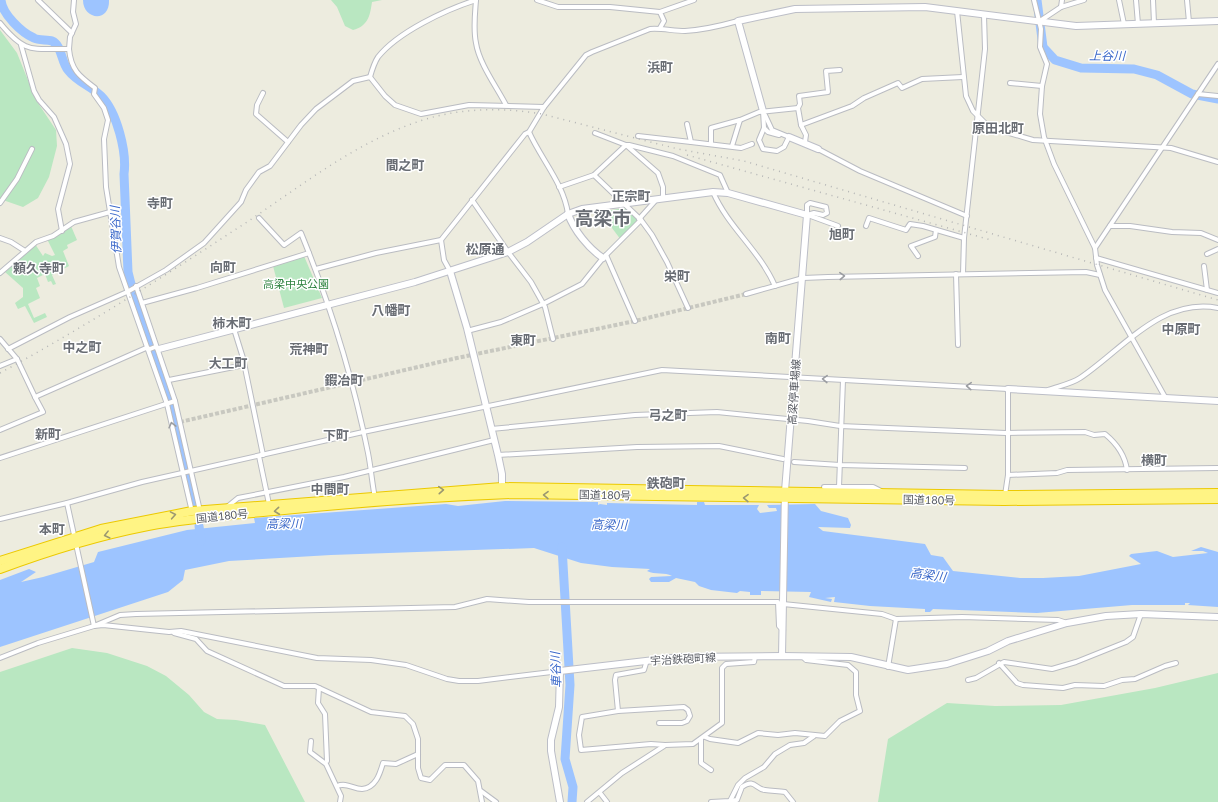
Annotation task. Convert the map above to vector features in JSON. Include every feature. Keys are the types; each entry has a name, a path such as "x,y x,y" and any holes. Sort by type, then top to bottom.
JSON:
{"highway":[{"name":"国道180号","path":"0,569 143,520 375,499 502,490 785,498 1218,500"},
{"name":"国道180号","path":"785,498 884,493 1004,498 1218,493"},
{"name":"国道180号","path":"197,515 227,507 375,499"},
{"name":"国道180号","path":"0,561 76,543"}],"street":[{"path":"38,0 72,33"},
{"path":"74,0 73,12 76,24 69,40 68,49 71,60 78,74 95,88 94,94 104,108 108,120 104,139 104,158 110,212 119,266 127,292 171,403 183,441 191,472 197,515"},
{"path":"370,77 378,57 406,33 476,0 474,29 476,44 482,62 506,105"},
{"path":"537,0 558,7 610,7 660,12 694,0"},
{"path":"1034,0 1038,22 1041,29 1040,47 1047,64 1042,86 1040,114 1046,142 1054,164 1094,248 1105,290 1165,397"},
{"path":"1061,7 1062,0"},
{"path":"1038,22 1061,7 1084,0"},
{"path":"1119,0 1124,24"},
{"path":"1136,0 1138,24"},
{"path":"1153,0 1154,23"},
{"path":"1187,0 1189,22"},
{"path":"316,269 376,253 441,240 525,134 529,132 544,107 586,55 644,31 660,28 684,31 712,28 795,9 925,7 1076,26 1218,21"},
{"path":"957,10 966,96 978,117 989,127 997,131 1046,142 1163,147 1218,162"},
{"path":"660,12 664,21 660,28"},
{"path":"963,274 964,238 985,49 984,15"},
{"path":"738,21 763,111 771,128 789,137"},
{"path":"0,23 20,45 34,91 39,100 54,117 66,144 70,164 58,209 62,231"},
{"path":"20,45 37,50 68,49"},
{"path":"1094,248 1218,64"},
{"path":"805,142 806,135 801,125 798,108 800,104 799,96 828,92 826,71 840,70"},
{"path":"370,77 385,96 395,105 408,108 421,114 470,105 544,107"},
{"path":"8,349 70,317 127,292 166,270 204,243 241,202 246,190 259,172 270,166 301,125 328,98 353,81 370,77"},
{"path":"801,125 852,106 864,98 898,83 902,88 922,78 963,77"},
{"path":"1010,83 1042,86"},
{"path":"263,93 257,105 256,114 288,142"},
{"path":"1198,94 1218,96"},
{"path":"711,143 711,128 740,120 763,111 798,108"},
{"path":"763,111 764,128 759,140 760,146 765,150 777,151 784,146 789,137"},
{"path":"732,146 740,120"},
{"path":"687,124 691,142"},
{"path":"764,128 768,132 805,142 860,171 967,216"},
{"path":"529,132 567,203 568,214 572,223 589,246 605,256 635,321"},
{"path":"595,133 626,145 673,156 720,175 728,193"},
{"path":"638,136 711,143 741,148 752,144"},
{"path":"559,187 594,175 626,145"},
{"path":"467,331 501,322 543,304 582,284 605,256 660,198 663,187 658,173 626,145"},
{"path":"0,203 16,179 32,149"},
{"path":"594,175 640,219 667,262 688,308"},
{"path":"713,192 719,204 750,246 775,286"},
{"path":"35,397 146,348 157,348 415,282 508,252 527,242 568,214 589,207 713,192 728,193 807,215 838,226"},
{"path":"472,200 531,282 543,304 553,340"},
{"path":"810,203 824,206 828,212 823,215 814,213 807,215 807,206 810,203"},
{"path":"0,273 36,242 62,231 74,222 110,212"},
{"name":"高梁停車場線","path":"785,498 807,215"},
{"path":"259,218 284,245 301,233 316,269 328,305 363,432 375,499"},
{"path":"866,226 869,218 906,230 910,224 964,238"},
{"path":"1110,226 1130,226 1172,232 1201,233 1218,240"},
{"path":"918,256 911,246 935,237 936,230"},
{"path":"0,238 11,242 25,251"},
{"path":"441,240 444,260 450,270 467,331 498,455 502,474 502,490"},
{"path":"1207,254 1218,249"},
{"path":"142,303 197,288 309,253"},
{"path":"1096,258 1218,293"},
{"path":"1204,266 1207,290"},
{"path":"746,294 803,278 853,275 1086,272 1100,275"},
{"path":"956,274 958,345"},
{"path":"136,287 169,380 177,442 197,515"},
{"path":"1046,390 1080,377 1131,336 1155,320 1201,305 1218,308"},
{"path":"234,329 244,365 269,504"},
{"path":"0,339 17,359 43,412 0,430"},
{"path":"0,366 17,359"},
{"path":"169,380 244,365"},
{"path":"0,519 67,504 142,482 185,474 363,432 662,370 1218,400"},
{"path":"839,487 840,426 843,380"},
{"path":"1004,498 1008,475 1006,432 1008,389"},
{"path":"0,458 171,403"},
{"path":"491,429 635,415 717,412 792,419 840,426 1006,432 1085,432 1094,435 1105,434 1114,443 1126,460 1127,470"},
{"path":"227,507 238,498 371,471 494,440"},
{"path":"177,442 183,441"},
{"path":"498,455 637,447 719,446 783,459"},
{"path":"794,462 840,465 965,468"},
{"path":"1008,475 1057,473 1067,470 1218,468"},
{"path":"824,487 873,487 884,493"},
{"path":"782,656 785,498"},
{"path":"67,504 94,623"},
{"path":"0,658 38,643 120,615 455,607 487,599 554,602 778,602 779,626 783,630"},
{"path":"783,601 882,614 896,619 962,617 1058,620 1067,623"},
{"path":"968,680 976,678 999,663 1004,662 1052,669 1076,662 1126,642 1133,636 1141,614"},
{"name":"宇治鉄砲町線","path":"562,671 680,657 782,656 804,658 851,658 908,670 947,664 988,651 1008,641 1067,623 1106,616 1141,614 1218,617"},
{"path":"888,667 896,619"},
{"path":"94,623 169,632 196,639 207,650 284,686 319,688 371,712 397,714 409,718 415,729 421,778 430,780 445,765 464,766 478,781 482,802"},
{"path":"169,632 181,631 317,658 371,660 406,665 447,679 459,681 478,681 562,671 559,707 551,740 551,751 560,802"},
{"path":"659,723 682,723 687,721 690,716 688,710 684,707 618,711 582,717 579,735 581,750 651,744 665,746 693,744 722,723 722,668 726,664 754,662 755,657"},
{"path":"703,738 738,743 758,733 778,735 795,733 825,736 840,721 860,711 856,695 856,672 848,665 806,660 804,658"},
{"path":"618,711 615,680 616,675 644,670 647,660"},
{"path":"999,663 1017,683 1023,685 1063,688 1075,685 1104,686 1122,680 1135,679 1165,666 1176,663"},
{"path":"319,688 318,703 326,714 327,761"},
{"path":"730,801 738,785 745,778 764,768 775,754 790,745 804,743 814,736"},
{"path":"703,738 701,763 711,770"},
{"path":"311,741 310,752 326,764 341,796 340,802"},
{"path":"587,802 600,793 622,773 665,746"},
{"path":"337,786 343,783 362,789 372,785 379,777 383,763 396,764 418,754"},
{"path":"711,802 737,800 742,787 750,783 756,784 763,790 785,792 793,802"},
{"path":"481,791 496,802"},
{"path":"600,793 607,802"}],"green space":[{"path":"331,0 382,0 372,2 370,12 365,23 353,30 345,26 337,7"},
{"path":"0,30 17,53 36,100 56,130 57,146 49,177 38,198 23,207 0,199"},
{"path":"624,208 637,219 637,222 621,240 600,212"},
{"path":"71,226 77,240 67,245 68,248 63,251 69,266 52,275 56,284 53,285 51,281 48,282 45,274 37,278 40,286 36,288 40,298 28,304 34,318 45,313 47,317 34,323 25,306 18,309 15,303 23,297 23,288 5,272 35,244 43,256 45,253 52,256 55,255 47,239 58,235"},
{"name":"高梁中央公園","path":"304,256 322,298 284,308 273,266"},
{"path":"72,648 107,653 147,666 166,676 189,695 204,712 217,719 236,720 265,725 305,802 0,802 0,672"},
{"path":"1218,673 1218,802 878,802 888,739 947,703 995,706 1061,705 1155,688"}],"water":[{"path":"83,0 109,0 105,13 96,16 87,12 84,7"},
{"name":"高梁川","path":"505,501 598,502 598,505 607,505 607,503 697,505 697,502 704,502 705,505 759,505 757,509 760,513 777,511 776,508 769,508 767,505 815,504 821,511 848,518 851,525 850,528 818,527 823,531 925,544 931,555 943,557 953,571 1020,578 1079,576 1141,564 1129,556 1131,554 1157,551 1173,557 1208,553 1203,551 1191,551 1201,547 1218,552 1218,607 1188,605 1190,603 1185,603 1185,605 1132,605 1037,613 933,609 930,612 925,612 925,609 870,606 834,602 835,597 825,598 832,599 831,602 809,597 811,592 761,591 761,595 750,595 750,592 740,591 737,593 711,590 699,586 695,582 676,578 669,582 651,582 649,579 651,577 672,576 647,571 650,569 612,567 581,563 534,548 331,555 229,561 185,570 183,580 168,592 0,647 0,580 29,569 36,572 21,582 94,562 98,552 187,530 255,523 254,518 446,504 458,506"}],"waterway":[{"name":"伊賀谷川","path":"1,0 2,5 9,17 24,32 36,39 50,40 58,46 68,70 76,78 101,96 107,103 116,122 120,133 125,165 124,174 128,272 173,409 195,505"},
{"name":"上谷川","path":"1037,0 1043,47 1055,60 1081,68 1134,69 1157,75 1192,94 1218,99"},
{"name":"伊賀谷川","path":"199,526 201,541"},
{"name":"車谷川","path":"562,547 570,685 565,759 573,787 572,802"}],"tunnel":[{"path":"180,422 457,358 635,321 746,294"}],"railway":[{"path":"0,373 125,300 247,222 350,153 372,141 417,122 447,114 479,110 511,110 542,114 678,149 744,161 1218,300"},
{"path":"687,155 991,240"}],"district":[{"name":"浜町","path":"660,67"},
{"name":"原田北町","path":"998,128"},
{"name":"間之町","path":"405,165"},
{"name":"正宗町","path":"631,196"},
{"name":"寺町","path":"160,203"},
{"name":"高梁市","path":"603,218"},
{"name":"旭町","path":"842,234"},
{"name":"松原通","path":"485,249"},
{"name":"向町","path":"223,267"},
{"name":"頼久寺町","path":"39,268"},
{"name":"栄町","path":"677,276"},
{"name":"八幡町","path":"391,310"},
{"name":"柿木町","path":"232,323"},
{"name":"中原町","path":"1181,329"},
{"name":"南町","path":"778,338"},
{"name":"東町","path":"523,340"},
{"name":"中之町","path":"82,347"},
{"name":"荒神町","path":"309,349"},
{"name":"大工町","path":"228,363"},
{"name":"鍜冶町","path":"344,380"},
{"name":"弓之町","path":"668,415"},
{"name":"新町","path":"48,434"},
{"name":"下町","path":"336,435"},
{"name":"横町","path":"1154,460"},
{"name":"鉄砲町","path":"666,483"},
{"name":"中間町","path":"330,489"},
{"name":"本町","path":"52,529"}]}
